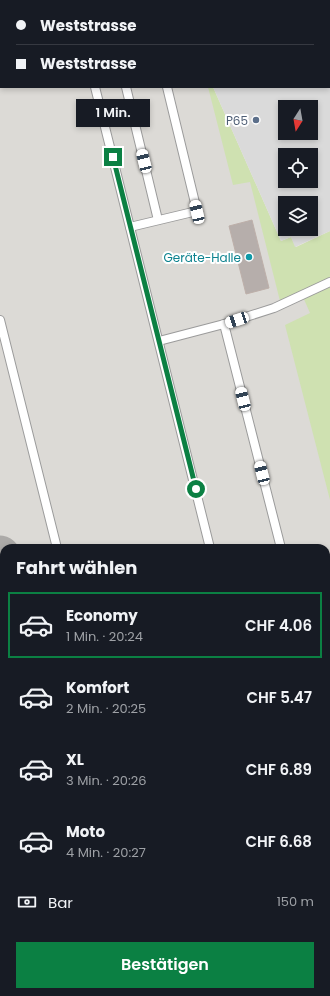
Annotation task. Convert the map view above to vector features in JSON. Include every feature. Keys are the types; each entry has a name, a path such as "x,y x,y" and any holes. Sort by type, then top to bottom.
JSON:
{"lane":[{"path":"95,88 209,544"},
{"path":"126,88 158,220"},
{"path":"130,227 197,212 167,88"},
{"path":"159,341 224,324 274,308 330,282"},
{"path":"0,320 56,544"},
{"path":"224,324 280,544"}],"shaded area":[{"path":"0,88 211,88 290,265 330,248 330,544 0,544"},
{"name":"P65","path":"213,88 330,88 330,231 295,247 291,237 281,241 279,236 318,236 318,196 278,196 278,234"}],"green space":[{"path":"208,88 213,88 281,241 291,237 296,247 330,231 330,278 280,301 250,182 233,185"},
{"path":"330,285 330,500 285,325 310,313 303,297"}],"building":[{"name":"Geräte-Halle","path":"252,220 269,288 246,294 229,226"}],"place":[{"name":"P65","path":"256,120"},
{"name":"Geräte-Halle","path":"249,257"}],"route":[{"path":"113,157 196,489"}]}
